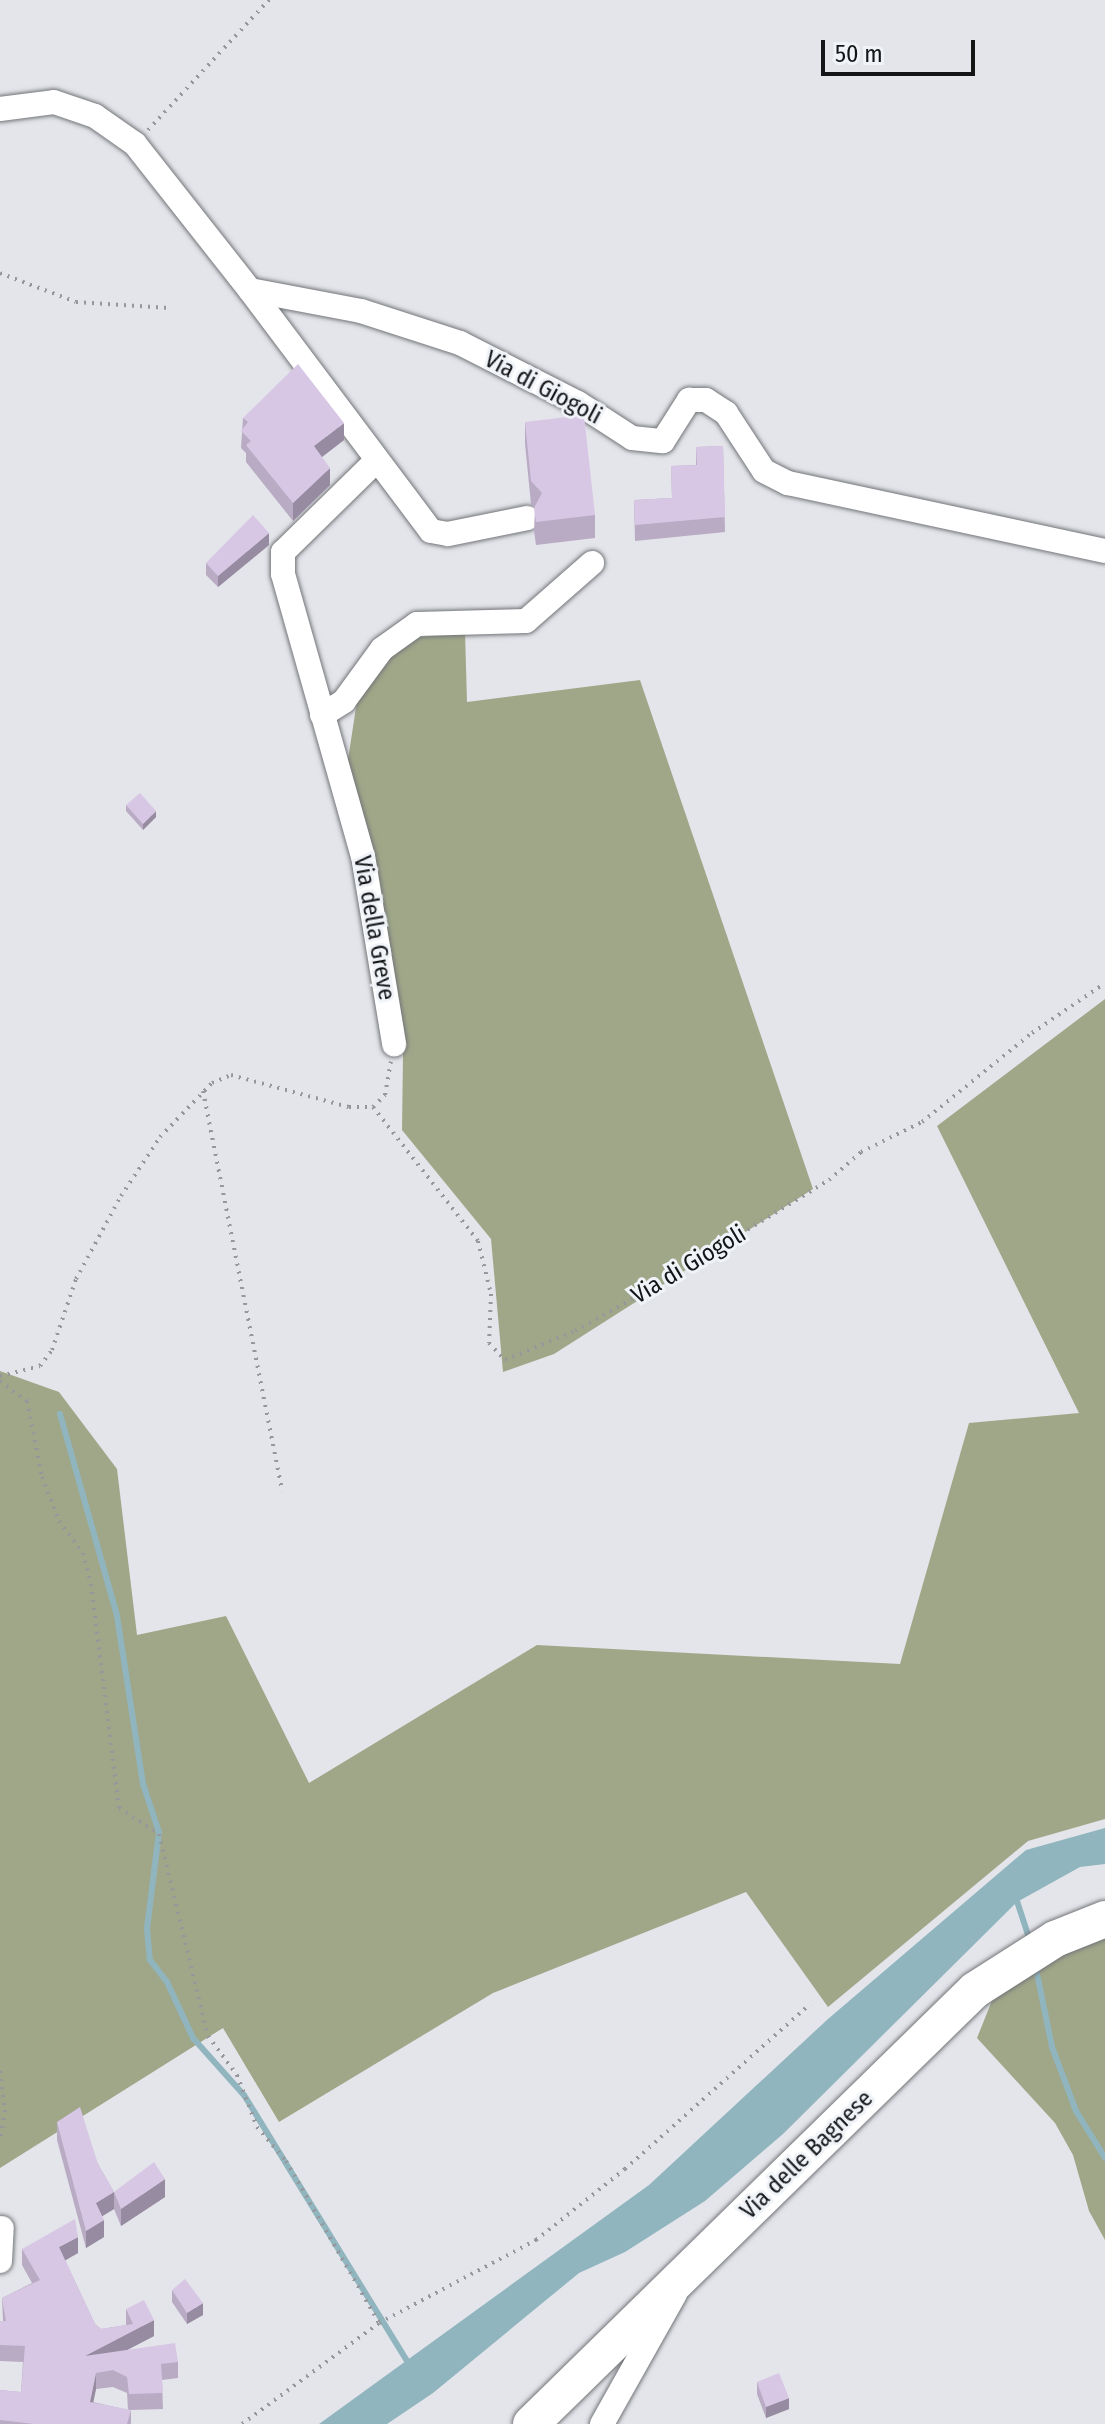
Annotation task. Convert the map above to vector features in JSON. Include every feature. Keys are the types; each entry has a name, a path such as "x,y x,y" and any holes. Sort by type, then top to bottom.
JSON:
{"main road":[{"name":"Via delle Bagnese","path":"531,2424 975,1990 1055,1939 1105,1919"}],"street":[{"path":"0,109 54,102 95,116 135,144 250,290 431,531 448,534 527,518"},
{"name":"Via di Giogoli","path":"250,290 361,311 460,343 641,440 663,441 689,400 706,400 726,413 764,471 788,483 1105,551"},
{"name":"Via della Greve","path":"376,461 283,552 283,574 363,856 394,1044"},
{"path":"322,715 344,701 382,649 417,624 526,621 592,563"},
{"path":"0,2261 2,2228"},
{"path":"602,2424 682,2277"}],"path":[{"path":"135,144 269,0"},
{"path":"0,273 76,302 169,308"},
{"name":"Via di Giogoli","path":"373,1107 478,1241 491,1294 489,1343 505,1360 575,1331 645,1292 829,1180 861,1152 922,1122 1032,1033 1105,983"},
{"path":"0,1378 40,1366 52,1350 76,1279 121,1196 160,1137 203,1091 231,1075 349,1107 373,1107 385,1095 394,1044"},
{"path":"203,1091 282,1491"},
{"path":"0,1378 27,1401 42,1477 59,1521 83,1553 119,1808 159,1834 208,2036 237,2075 257,2127 286,2161 379,2323"},
{"path":"242,2424 379,2323 536,2240 625,2169 810,2004"},
{"path":"0,2071 5,2110 0,2140"}],"green space":[{"path":"465,632 467,702 640,680 813,1189 554,1354 503,1372 491,1239 402,1130 403,1054 347,766 359,688 412,638"},
{"path":"1105,999 1105,1819 1028,1841 828,2007 746,1892 493,1993 279,2122 223,2028 0,2168 0,1371 59,1392 117,1469 137,1635 226,1616 309,1783 537,1645 900,1664 969,1423 1079,1413 937,1126"},
{"path":"1105,1930 1105,2240 1089,2211 1073,2155 1055,2123 977,2038 995,1993"}],"water":[{"path":"1105,1828 1105,1864 1080,1867 1017,1902 783,2134 705,2201 625,2252 579,2273 433,2393 387,2424 319,2424 649,2185 828,2019 1026,1850"}],"building":[{"path":"298,364 344,423 314,446 330,468 293,503 246,445 251,441 241,431 248,422 243,418"},
{"path":"584,415 595,515 536,522 534,508 542,493 531,481 525,422"},
{"path":"723,446 725,517 635,525 634,500 672,498 671,466 697,465 696,447"},
{"path":"253,515 269,533 218,576 206,563"},
{"path":"140,793 156,811 143,824 126,805"},
{"path":"80,2107 98,2164 114,2192 96,2203 104,2220 86,2231 57,2122"},
{"path":"154,2162 165,2179 121,2209 114,2192"},
{"path":"75,2219 78,2237 59,2247 95,2324 101,2329 133,2324 126,2309 144,2300 154,2320 85,2356 175,2343 178,2362 161,2364 163,2393 129,2394 127,2377 113,2370 96,2373 90,2402 131,2410 127,2424 34,2424 0,2420 0,2390 21,2392 25,2346 0,2345 0,2321 6,2321 2,2298 40,2280 22,2249"},
{"path":"185,2279 203,2303 187,2313 172,2290"},
{"path":"779,2373 789,2398 766,2407 757,2382"}],"waterway":[{"path":"60,1414 117,1616 143,1784 159,1832 147,1928 150,1960 167,1982 193,2038 244,2095 410,2366"},
{"path":"1015,1895 1030,1941"},
{"path":"1035,1964 1052,2047 1076,2111 1105,2158"}]}
